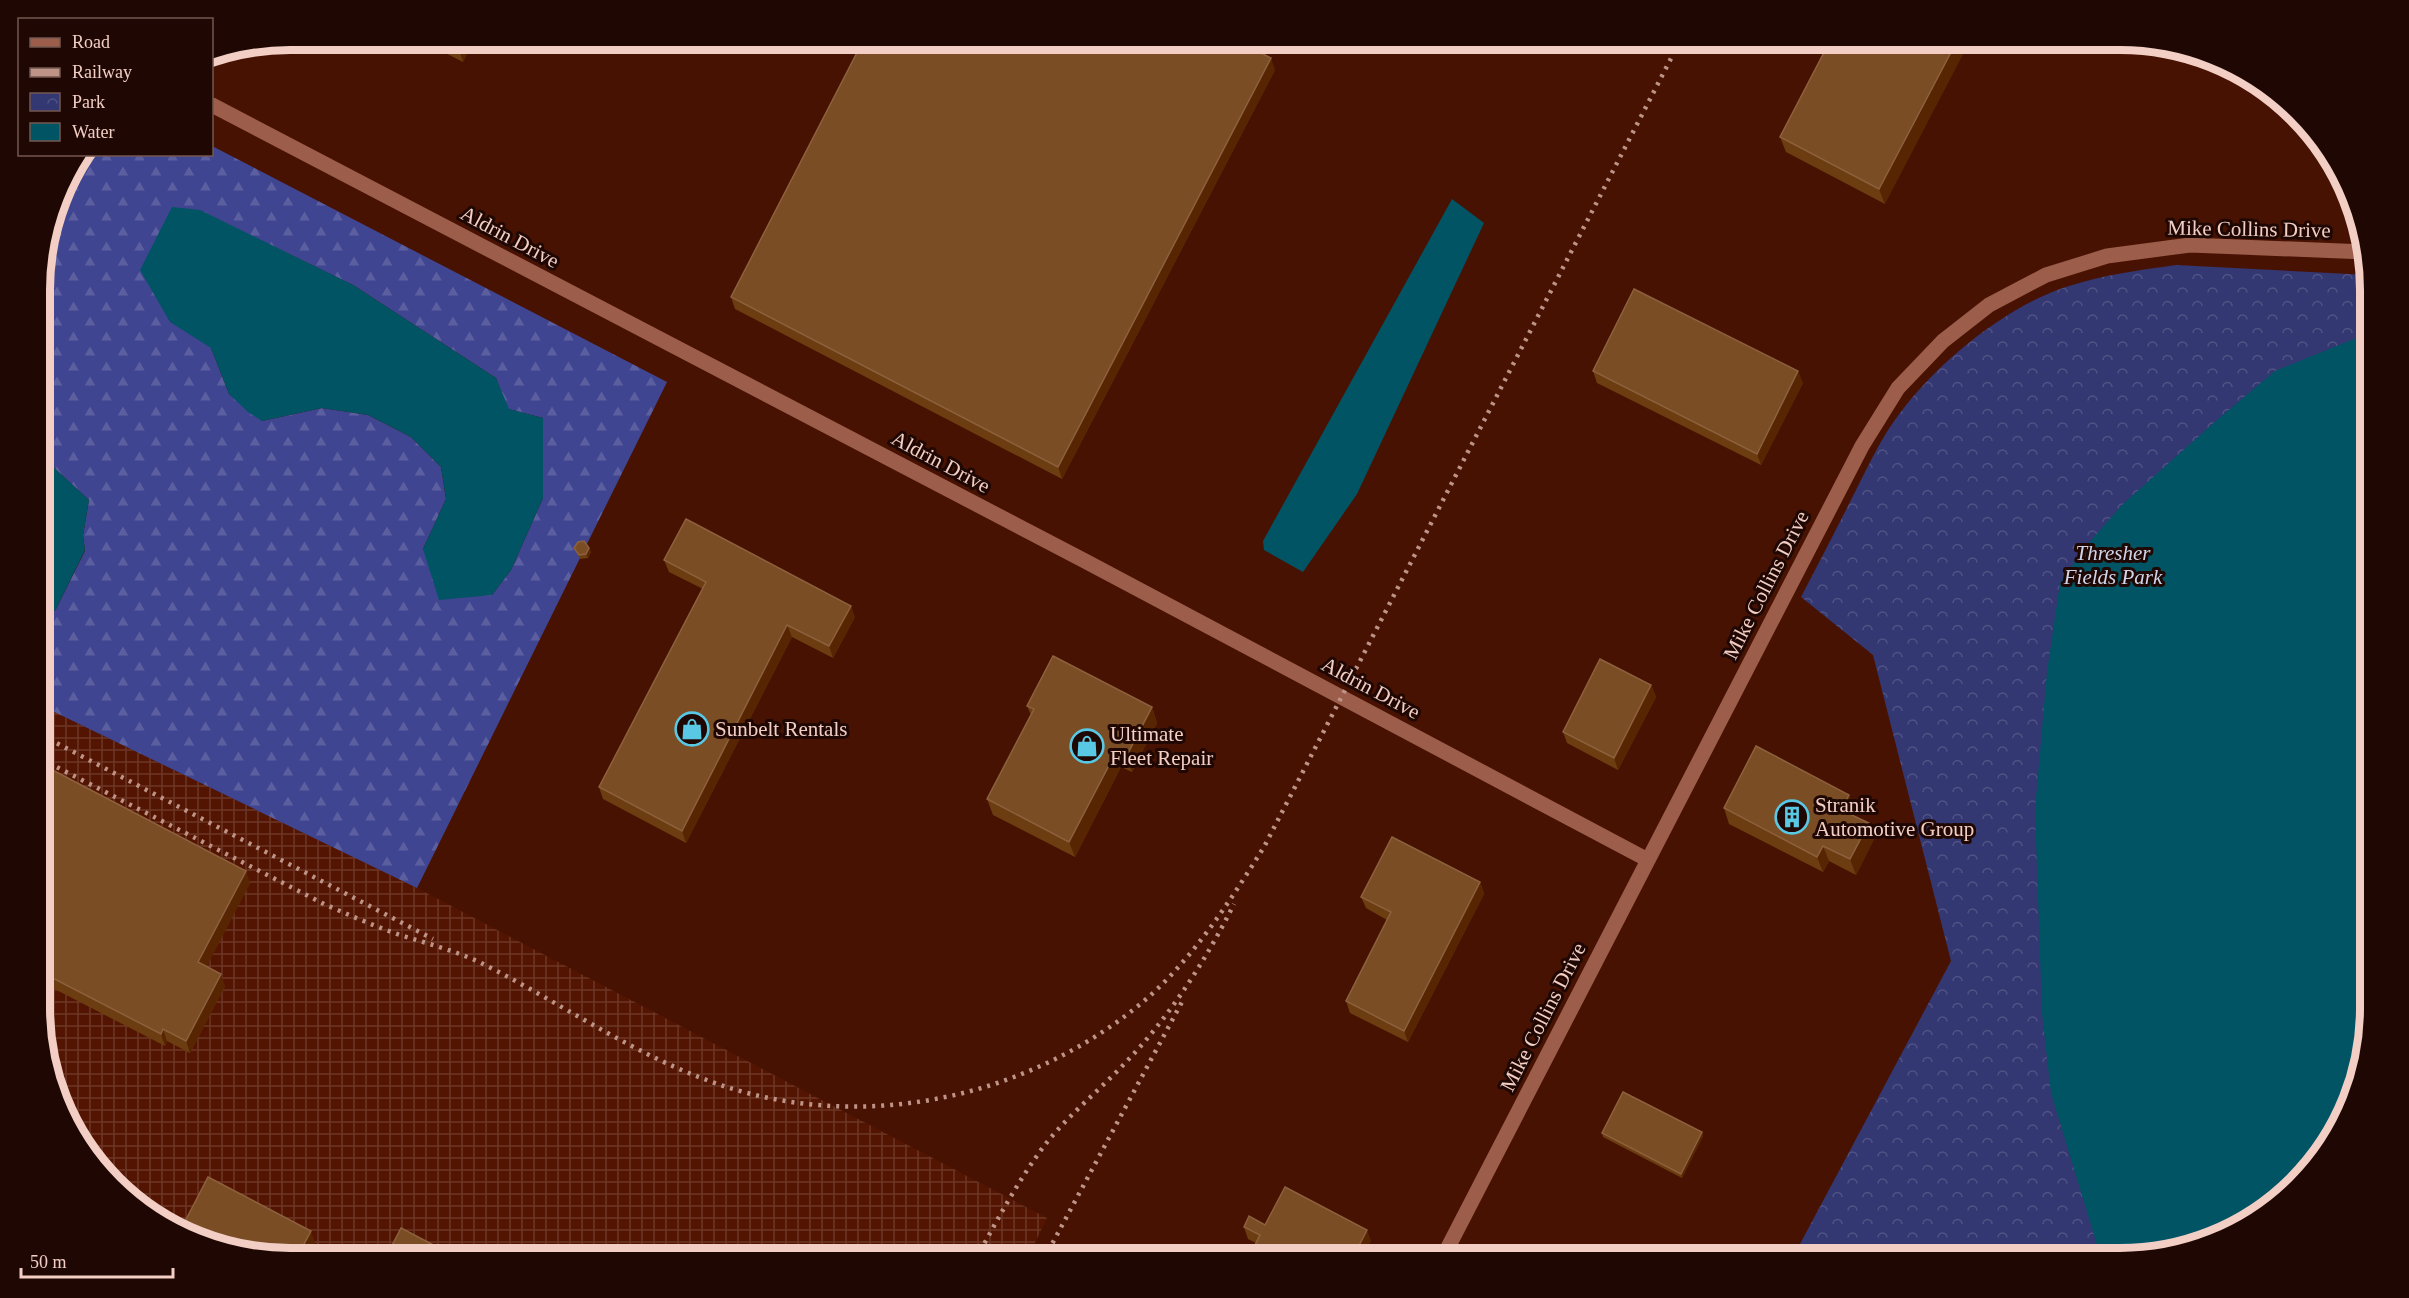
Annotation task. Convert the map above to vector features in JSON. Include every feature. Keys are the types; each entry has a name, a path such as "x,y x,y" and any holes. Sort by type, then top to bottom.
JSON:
{"street":[{"name":"Aldrin Drive","path":"213,106 1075,556 1648,860"},
{"name":"Mike Collins Drive","path":"1448,1248 1862,446 1899,388 1943,341 1989,304 2046,276 2107,256 2190,245 2356,252"}],"shaded area":[{"path":"50,710 417,888 1047,1218 1032,1248 274,1248 227,1240 183,1224 143,1199 99,1155 74,1115 58,1071 50,1024"}],"green space":[{"path":"213,147 667,382 417,888 50,710 50,616 56,609 85,551 83,535 89,500 50,464 50,274 54,243 62,212 74,183 90,156 213,156","holes":["200,211 353,285 496,378 508,409 543,418 543,498 511,570 492,595 423,549 446,499 441,467 411,437 368,415 322,408 262,421 229,394 211,348"]},
{"name":"Thresher Fields Park","path":"2176,265 2359,275 2360,1009 2355,1055 2347,1086 2335,1115 2319,1142 2300,1167 2278,1189 2240,1216 2197,1236 2166,1244 2135,1248 1798,1248 1951,961 1873,655 1801,597 1888,430 1934,374 1954,355 1998,321 2045,295 2095,279"}],"water":[{"path":"1452,199 1484,223 1357,494 1303,572 1264,550 1263,541"},
{"path":"172,207 200,210 353,285 496,378 509,409 543,418 543,498 511,570 492,595 439,600 423,549 446,499 441,467 411,437 368,415 322,408 262,421 248,412 229,394 211,348 170,322 140,270"},
{"path":"2360,339 2360,1009 2355,1055 2347,1086 2335,1115 2310,1155 2278,1189 2253,1208 2226,1224 2182,1240 2135,1248 2098,1248 2051,1093 2042,1013 2035,810 2047,672 2060,583 2086,546 2123,504 2275,371"},
{"path":"50,464 89,500 83,535 85,550 56,609 50,616"}],"building":[{"path":"858,50 1255,50 1271,58 1058,467 731,297"},
{"path":"1825,50 1952,50 1879,189 1780,137"},
{"path":"1634,289 1798,371 1757,454 1593,371"},
{"name":"Sunbelt Rentals","path":"686,519 851,606 829,646 787,625 682,831 599,787 706,582 664,560"},
{"path":"584,541 589,548 586,554 579,555 574,548 578,542"},
{"name":"Ultimate Fleet Repair","path":"1053,656 1152,707 1126,757 1116,752 1069,842 987,799 1034,709 1027,706"},
{"path":"1600,659 1651,685 1614,758 1563,732"},
{"name":"Stranik Automotive Group","path":"1756,746 1849,795 1841,810 1869,823 1850,859 1823,846 1817,857 1724,808"},
{"path":"50,769 246,871 198,962 221,974 186,1041 163,1029 161,1034 50,977"},
{"path":"1392,837 1480,882 1404,1031 1346,1001 1391,912 1361,897"},
{"path":"1623,1092 1702,1132 1681,1174 1602,1133"},
{"path":"208,1177 311,1231 302,1248 274,1248 227,1240 184,1224"},
{"path":"1285,1187 1367,1230 1358,1248 1254,1248 1260,1235 1244,1227 1249,1216 1265,1225"},
{"path":"401,1228 439,1248 391,1248"}],"railway":[{"path":"50,764 324,904 390,932 477,961 674,1067 760,1096 818,1105 876,1106 934,1099 991,1085 1045,1064 1097,1036 1162,985 1210,929 1264,847 1675,50"},
{"path":"50,740 433,939"},
{"path":"982,1248 1034,1159 1063,1124 1127,1061 1158,1025 1212,946 1234,904"},
{"path":"1050,1248 1183,1000"}],"place":[{"name":"Sunbelt Rentals","path":"692,729"},
{"name":"Ultimate Fleet Repair","path":"1087,746"},
{"name":"Stranik Automotive Group","path":"1792,817"}]}
